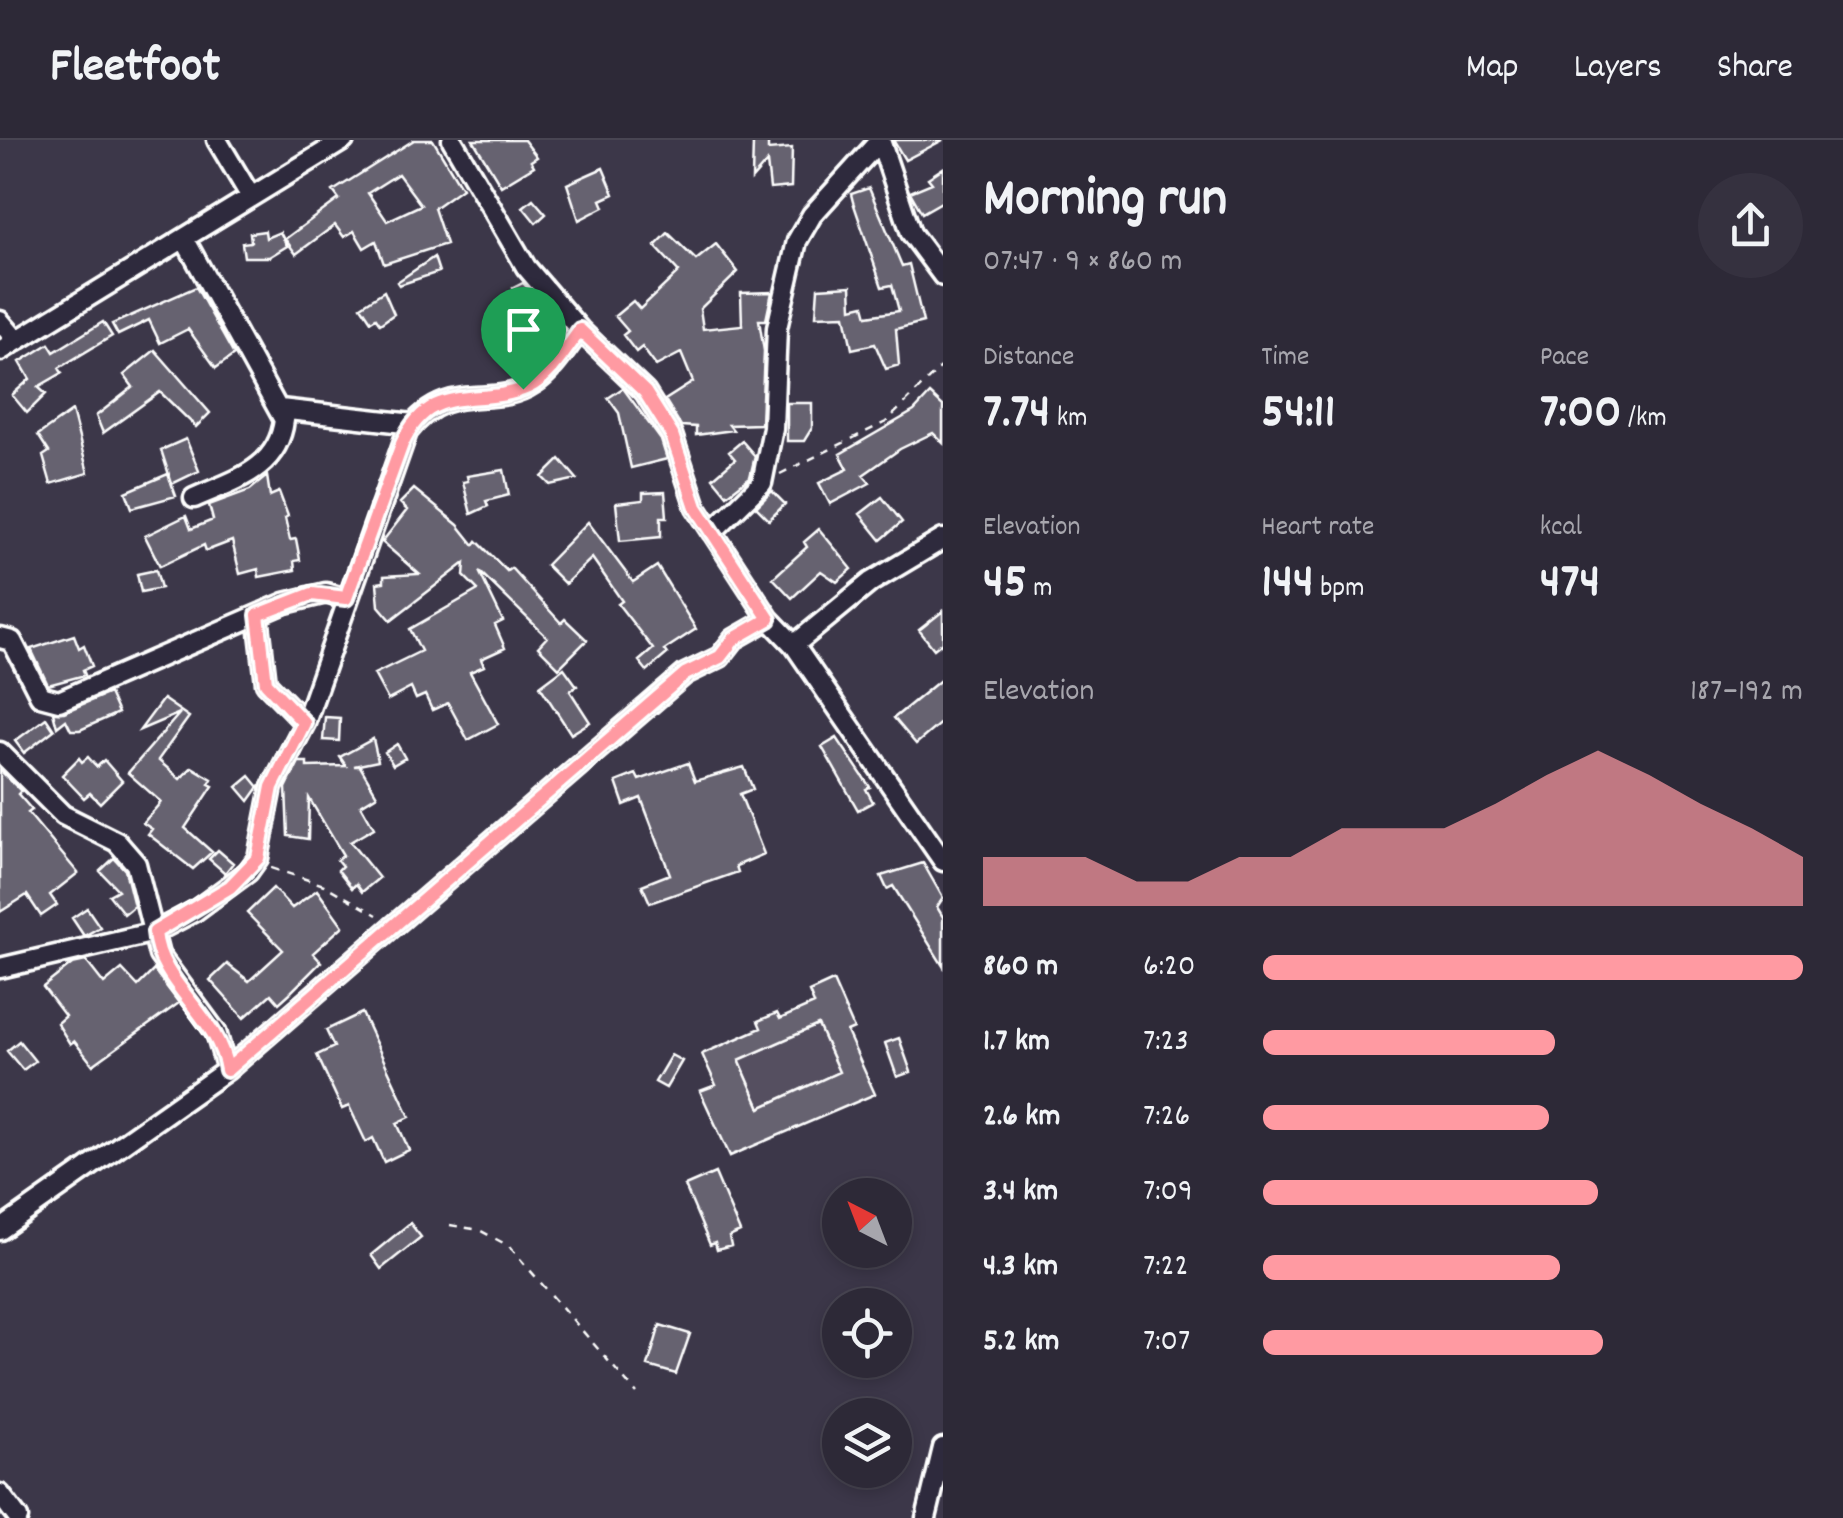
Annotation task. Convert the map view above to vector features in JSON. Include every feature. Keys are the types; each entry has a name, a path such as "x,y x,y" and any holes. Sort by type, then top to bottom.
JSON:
{"street":[{"path":"217,140 251,197"},
{"path":"0,351 344,140"},
{"path":"452,140 526,267 580,330 645,392 672,435 687,486 712,532 769,619 794,645 943,861"},
{"path":"712,532 762,483 772,428 777,328 797,241 812,215 880,140 911,233 943,276"},
{"path":"185,240 280,409 282,439 273,456 248,473 194,498"},
{"path":"0,321 17,340"},
{"path":"0,968 155,932 230,887 258,858 272,787 304,723 402,444 414,424 448,399 534,384 580,330"},
{"path":"280,409 414,424"},
{"path":"794,645 871,582 943,540"},
{"path":"0,638 12,641 40,696 54,701 312,594 346,598"},
{"path":"258,615 266,683 304,723"},
{"path":"0,1230 227,1070 685,674 720,657 734,639 769,619"},
{"path":"0,752 63,815 109,836 126,850 143,881 162,962 216,1032 227,1070"},
{"path":"926,1518 943,1448"},
{"path":"0,1494 18,1518"}],"path":[{"path":"762,483 886,422 943,365"},
{"path":"258,858 274,870 324,884 394,924"},
{"path":"450,1225 478,1230 509,1246 637,1394"}],"shaded area":[{"path":"818,1025 839,1072 760,1108 739,1060"}],"building":[{"path":"414,140 433,140 462,188 434,208 446,244 384,264 376,241 364,248 354,231 344,237 335,225 296,254 285,239 339,199 333,191","holes":["398,174 421,205 387,221 368,193"]},
{"path":"473,140 524,140 537,157 531,161 534,166 501,186"},
{"path":"893,140 943,140 905,160"},
{"path":"753,142 768,142 768,150 792,148 791,187 770,189 767,162 752,179"},
{"path":"603,168 614,194 601,200 604,207 579,220 567,184"},
{"path":"943,168 943,201 922,213 910,192 932,183 928,178"},
{"path":"869,188 902,266 909,264 923,322 896,329 899,365 886,369 875,344 852,349 845,315 816,316 818,288 851,286 852,308 864,305 867,316 899,311 892,285 882,287 851,194"},
{"path":"533,199 546,214 536,223 523,207"},
{"path":"265,231 266,238 280,232 287,246 269,257 244,257 242,243 251,242 250,233"},
{"path":"668,233 696,260 716,244 738,272 700,309 703,329 742,325 741,293 772,292 766,320 759,320 764,351 761,424 729,425 733,430 696,435 696,427 681,426 665,400 693,382 681,353 656,366 642,347 636,352 623,335 628,331 615,316 633,301 640,309 679,272 655,246"},
{"path":"434,257 439,272 399,285 397,282"},
{"path":"523,283 535,296 520,303 513,288"},
{"path":"196,287 234,355 216,368 188,329 160,343 149,320 118,335 112,324"},
{"path":"384,291 394,314 380,324 376,318 371,321 361,306"},
{"path":"524,311 530,340 511,344 508,333 497,335 493,318"},
{"path":"103,322 112,336 59,368 62,373 38,387 46,394 27,413 12,395 30,379 20,362 49,344 54,352"},
{"path":"155,350 210,413 196,427 160,392 103,433 96,416 133,387 124,375"},
{"path":"623,388 661,440 667,459 631,468 619,413 608,398"},
{"path":"930,394 943,406 943,443 933,433 900,449 863,475 870,483 830,504 819,483 848,469 840,454 914,411"},
{"path":"787,403 812,403 812,428 804,441 787,441"},
{"path":"72,411 88,473 51,484 43,456 49,452 38,435"},
{"path":"186,439 199,471 172,484 161,450"},
{"path":"742,441 755,456 750,477 727,495 713,478 735,459 729,452"},
{"path":"560,459 577,479 550,485 542,477"},
{"path":"504,470 509,495 486,501 488,506 471,514 463,482 468,481 467,476"},
{"path":"168,474 176,496 132,508 126,492"},
{"path":"267,476 270,496 279,492 288,516 285,518 290,540 296,539 300,560 294,561 295,570 259,577 258,569 240,574 232,541 206,551 204,545 160,566 145,536 186,516 191,529 213,520 209,505 250,490"},
{"path":"414,489 458,525 474,545 477,541 507,571 511,568 561,623 565,619 587,640 559,668 538,647 547,637 479,571 503,621 495,625 505,648 481,659 484,666 470,672 498,724 468,740 448,703 432,710 425,695 416,699 411,688 388,700 374,674 421,651 410,629 478,590 464,576 465,563 391,620 379,606 377,583 384,582 384,576 419,574 382,542 407,510 400,503"},
{"path":"772,491 785,504 769,520 756,507"},
{"path":"665,492 667,517 661,517 661,537 620,541 616,503 643,500 643,493"},
{"path":"882,497 902,522 881,540 860,514"},
{"path":"588,522 633,582 657,566 696,629 664,650 667,654 647,671 639,661 653,649 618,604 622,601 592,558 565,584 546,565"},
{"path":"819,529 852,569 837,582 821,571 792,598 773,578 807,547 804,542"},
{"path":"156,570 161,588 141,592 137,574"},
{"path":"943,611 943,642 934,649 919,630"},
{"path":"74,635 79,648 84,645 92,666 83,670 85,675 48,685 31,649"},
{"path":"564,668 577,686 570,691 590,722 571,734 540,686"},
{"path":"943,678 943,721 916,744 894,718"},
{"path":"109,693 118,713 80,730 71,730 66,720 57,727 53,712 64,712"},
{"path":"163,699 189,717 158,760 180,779 192,767 212,779 209,784 213,786 185,828 212,852 193,869 148,834 152,829 143,823 161,802 128,773 180,713 140,730"},
{"path":"325,717 340,718 339,741 323,740"},
{"path":"46,718 54,730 24,753 15,741"},
{"path":"837,738 870,787 866,789 873,802 858,810 822,747"},
{"path":"373,739 378,761 354,766 360,766 377,795 361,805 374,828 350,842 379,878 362,892 356,884 352,888 338,870 342,866 337,860 343,855 309,798 308,839 288,836 286,788 299,762 307,762 307,767 346,766 340,757"},
{"path":"397,744 405,758 393,765 385,752"},
{"path":"88,757 97,767 104,760 122,781 100,803 90,793 84,798 62,775 79,758 82,762"},
{"path":"688,763 695,781 744,767 753,789 740,794 764,854 736,866 738,872 650,903 642,885 670,874 641,798 624,805 616,782 636,774 639,780"},
{"path":"0,770 21,791 18,794 32,810 28,813 78,873 50,895 57,905 41,916 27,895 0,912"},
{"path":"250,776 259,787 249,801 237,787"},
{"path":"218,850 233,863 225,873 209,859"},
{"path":"114,858 125,870 134,906 124,914 109,895 118,890 100,871"},
{"path":"923,863 943,898 937,907 943,917 943,966 893,886 887,889 881,876"},
{"path":"273,888 292,908 317,890 343,926 313,953 321,962 290,993 279,1003 271,994 244,1018 210,980 227,964 249,981 283,950 247,913"},
{"path":"87,908 100,927 84,936 72,918"},
{"path":"86,961 104,984 122,969 138,986 154,970 179,1003 93,1065 74,1041 70,1044 57,1023 65,1016 43,987 72,964"},
{"path":"833,981 854,1029 847,1032 875,1094 730,1156 700,1091 716,1085 702,1054 761,1028 758,1021 777,1013 780,1019 814,1004 809,992","holes":["818,1025 839,1072 760,1108 739,1060"]},
{"path":"362,1013 410,1117 397,1123 409,1150 384,1162 373,1138 366,1142 349,1106 342,1109 317,1055 334,1047 326,1030"},
{"path":"899,1038 911,1072 897,1077 885,1043"},
{"path":"19,1041 35,1061 23,1070 7,1051"},
{"path":"671,1055 682,1061 666,1088 655,1082"},
{"path":"715,1173 740,1232 729,1237 731,1246 717,1250 715,1243 710,1245 685,1186"},
{"path":"410,1223 421,1237 381,1269 371,1255"},
{"path":"660,1325 690,1334 676,1374 648,1366"}],"route":[{"path":"580,330 630,374 672,435 696,507 769,619 734,639 720,657 694,666 631,718 227,1070 224,1046 162,962 155,932 230,887 258,858 272,787 304,723 274,697 266,683 258,615 312,594 326,592 346,598 407,432 426,411 448,399 523,389 551,368 580,330"}]}
